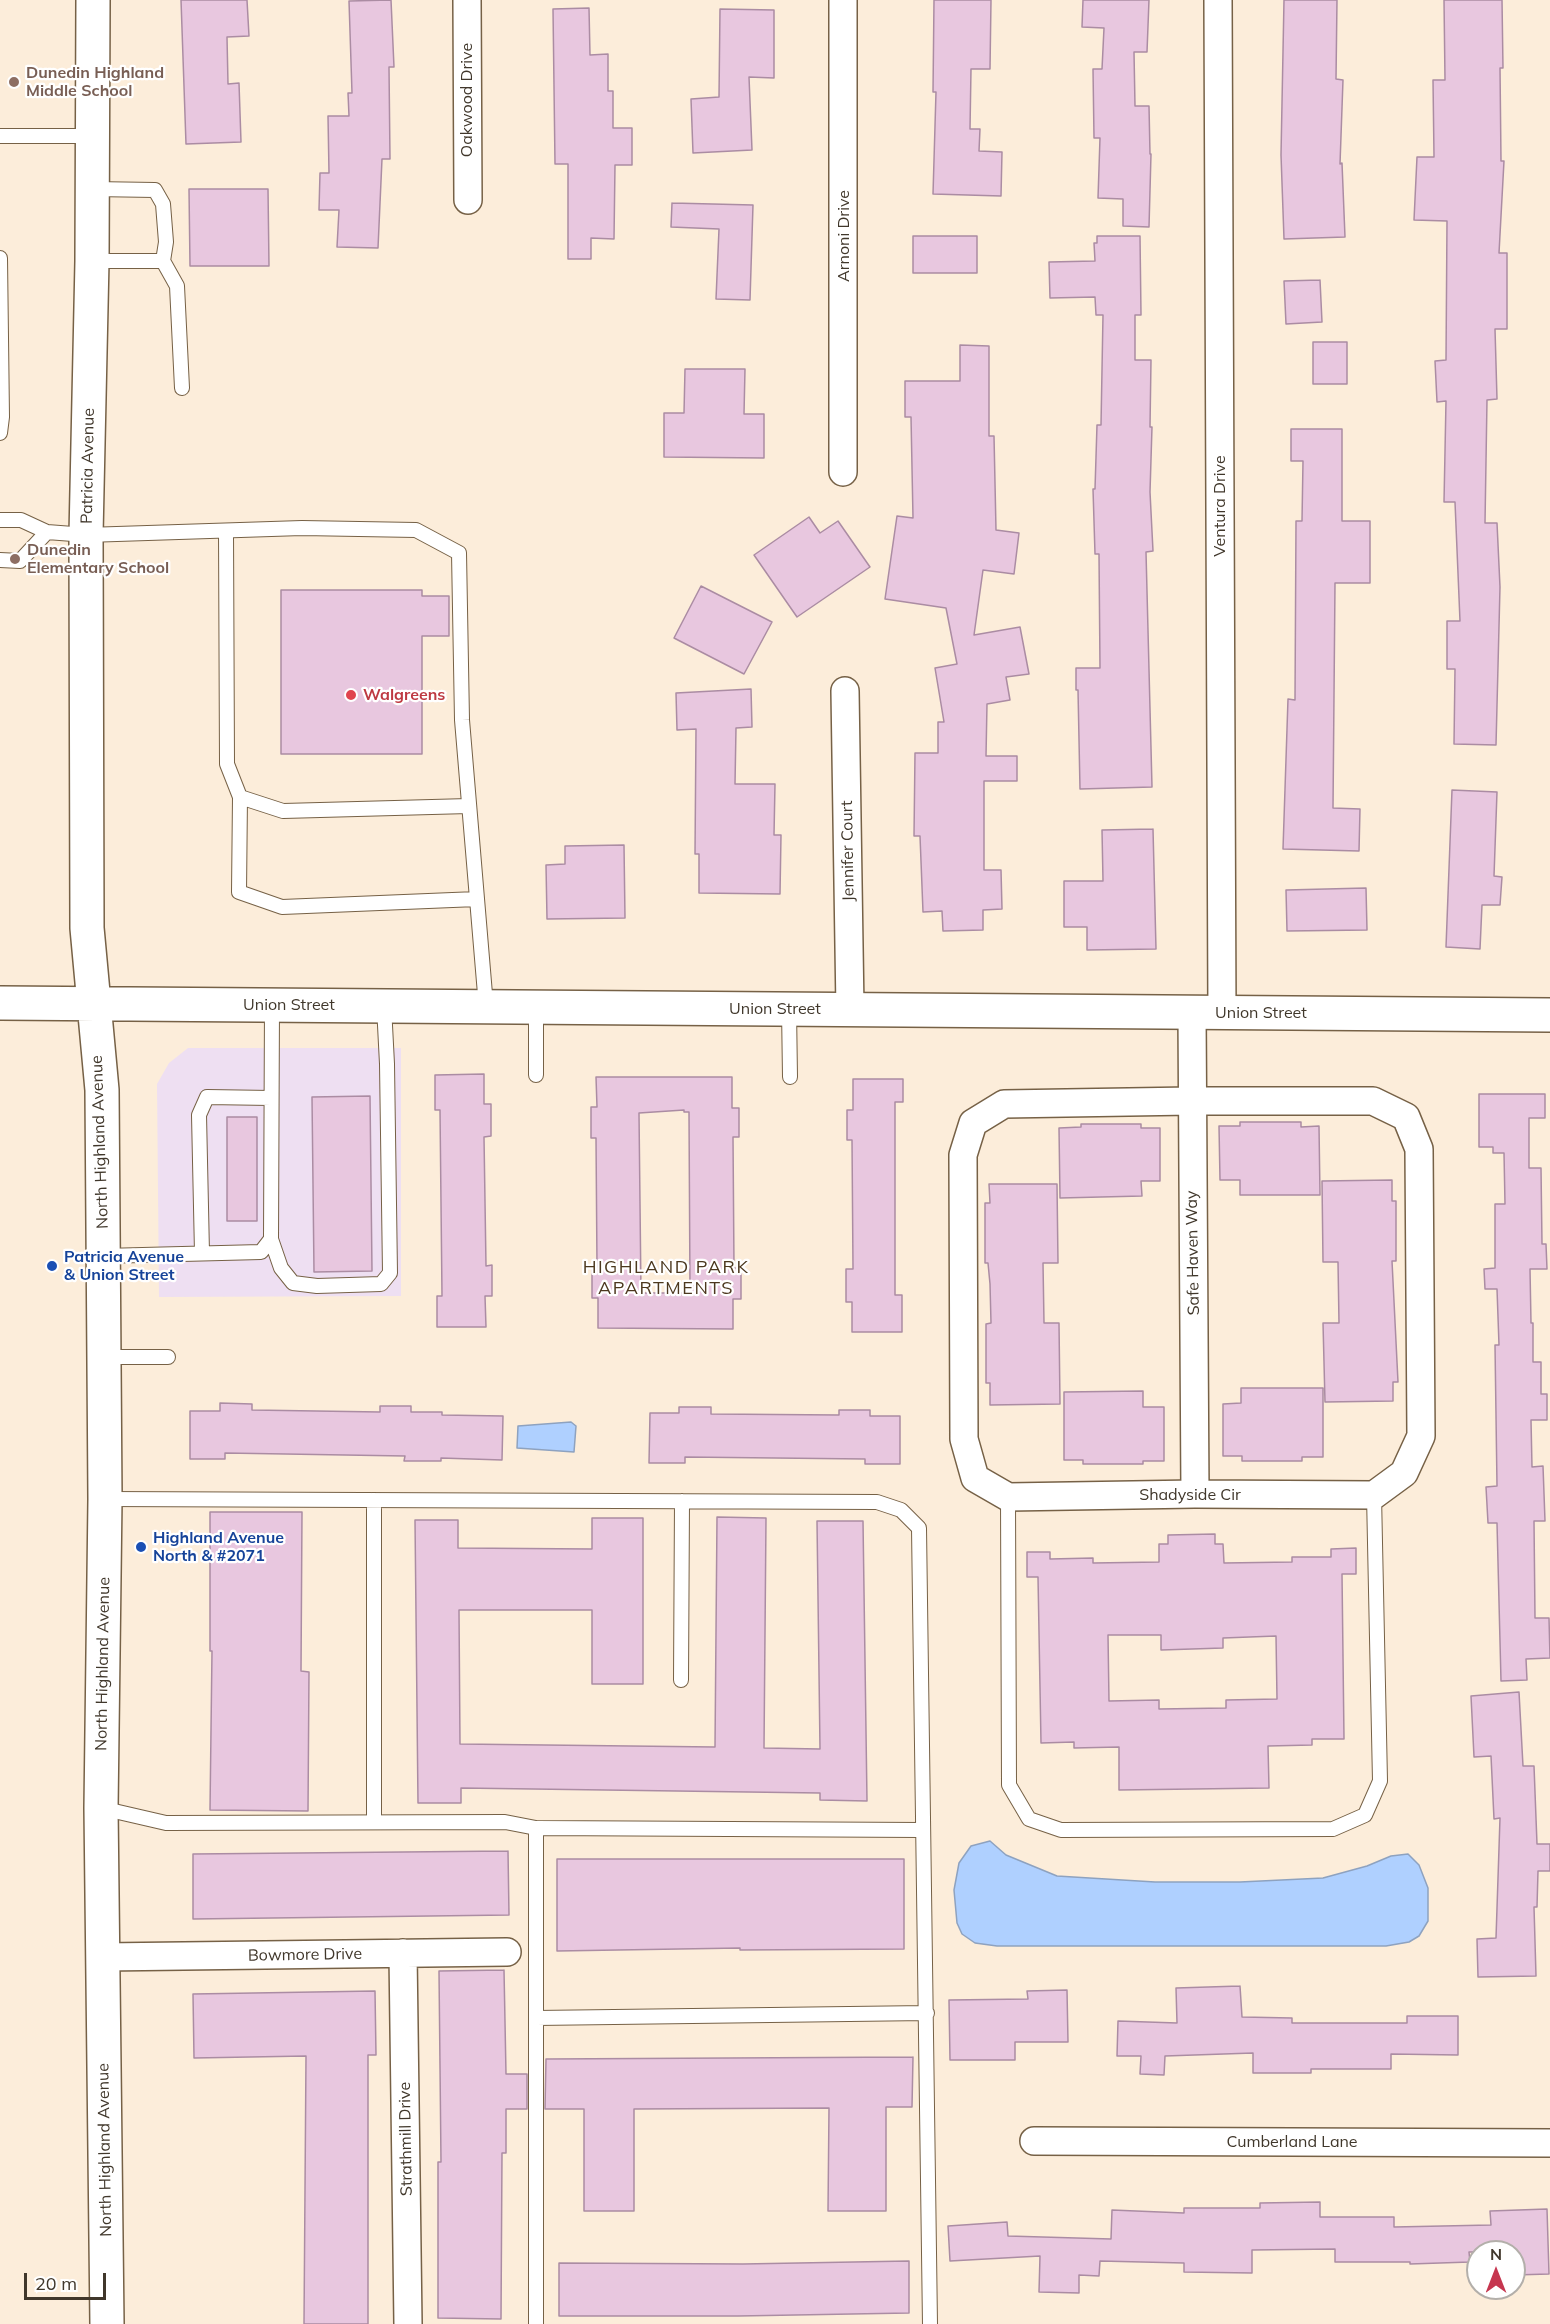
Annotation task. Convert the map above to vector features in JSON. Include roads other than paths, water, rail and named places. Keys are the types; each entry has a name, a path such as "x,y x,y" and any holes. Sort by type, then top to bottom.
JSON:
{"street":[{"name":"Patricia Avenue","path":"93,0 93,189 86,535 87,928 94,1004"},
{"name":"Oakwood Drive","path":"467,0 468,200"},
{"name":"Arnoni Drive","path":"843,0 843,472"},
{"name":"Ventura Drive","path":"1207,1013 1218,0"},
{"name":"Jennifer Court","path":"845,691 850,1010"},
{"name":"Union Street","path":"0,1003 1550,1015"},
{"name":"North Highland Avenue","path":"94,1004 102,1090 105,1499 101,1808 107,2324"},
{"name":"Safe Haven Way","path":"1195,1494 1191,1101 1207,1013"},
{"path":"1008,1497 975,1478 964,1439 963,1155 973,1123 1004,1104 1191,1101 1373,1101 1406,1116 1419,1149 1420,1436 1404,1473 1374,1495"},
{"name":"Shadyside Cir","path":"1008,1497 1195,1494 1374,1495"},
{"name":"Bowmore Drive","path":"103,1957 507,1952"},
{"name":"Strathmill Drive","path":"404,1953 408,2324"},
{"name":"Cumberland Lane","path":"1034,2141 1550,2143"}],"lane":[{"path":"0,136 93,136"},
{"path":"93,189 155,190 163,204 166,242 163,261 177,286 182,388"},
{"path":"0,258 2,417 0,433"},
{"path":"92,261 163,261"},
{"path":"0,520 21,520 46,532 86,535 302,528 416,530 459,553 462,720 486,1007"},
{"path":"226,531 227,764 240,796 239,892 282,907 477,899"},
{"path":"0,560 20,561 46,532"},
{"path":"240,796 283,811 470,806"},
{"path":"272,1005 271,1239 281,1268 293,1283 317,1286 381,1284 390,1273 384,1006"},
{"path":"536,1007 536,1075"},
{"path":"789,1009 790,1077"},
{"path":"202,1253 199,1115 207,1096 271,1098"},
{"path":"103,1256 261,1252 271,1239"},
{"path":"104,1357 168,1357"},
{"path":"1008,1497 1009,1785 1029,1820 1061,1830 1333,1829 1365,1815 1380,1781 1374,1495"},
{"path":"105,1499 877,1502 901,1509 919,1528 930,2324"},
{"path":"374,1500 374,1821"},
{"path":"681,1680 682,1501"},
{"path":"101,1808 166,1823 505,1822 536,1828 922,1830"},
{"path":"536,1828 536,2324"},
{"path":"536,2018 927,2013"}],"water":[{"path":"571,1422 576,1426 574,1452 517,1448 518,1426"},
{"path":"990,1841 1006,1855 1057,1876 1155,1882 1240,1882 1323,1878 1367,1866 1391,1856 1408,1854 1419,1865 1428,1888 1428,1921 1419,1936 1409,1942 1386,1946 997,1946 975,1943 962,1934 957,1923 954,1890 959,1863 971,1846"}],"place":[{"name":"Dunedin Highland Middle School","path":"14,82"},
{"name":"Dunedin Elementary School","path":"15,559"},
{"name":"Walgreens","path":"351,695"},
{"name":"Patricia Avenue & Union Street","path":"52,1266"},
{"name":"Highland Avenue North & #2071","path":"141,1547"}],"district":[{"name":"HIGHLAND PARK APARTMENTS","path":"666,1278"}]}
